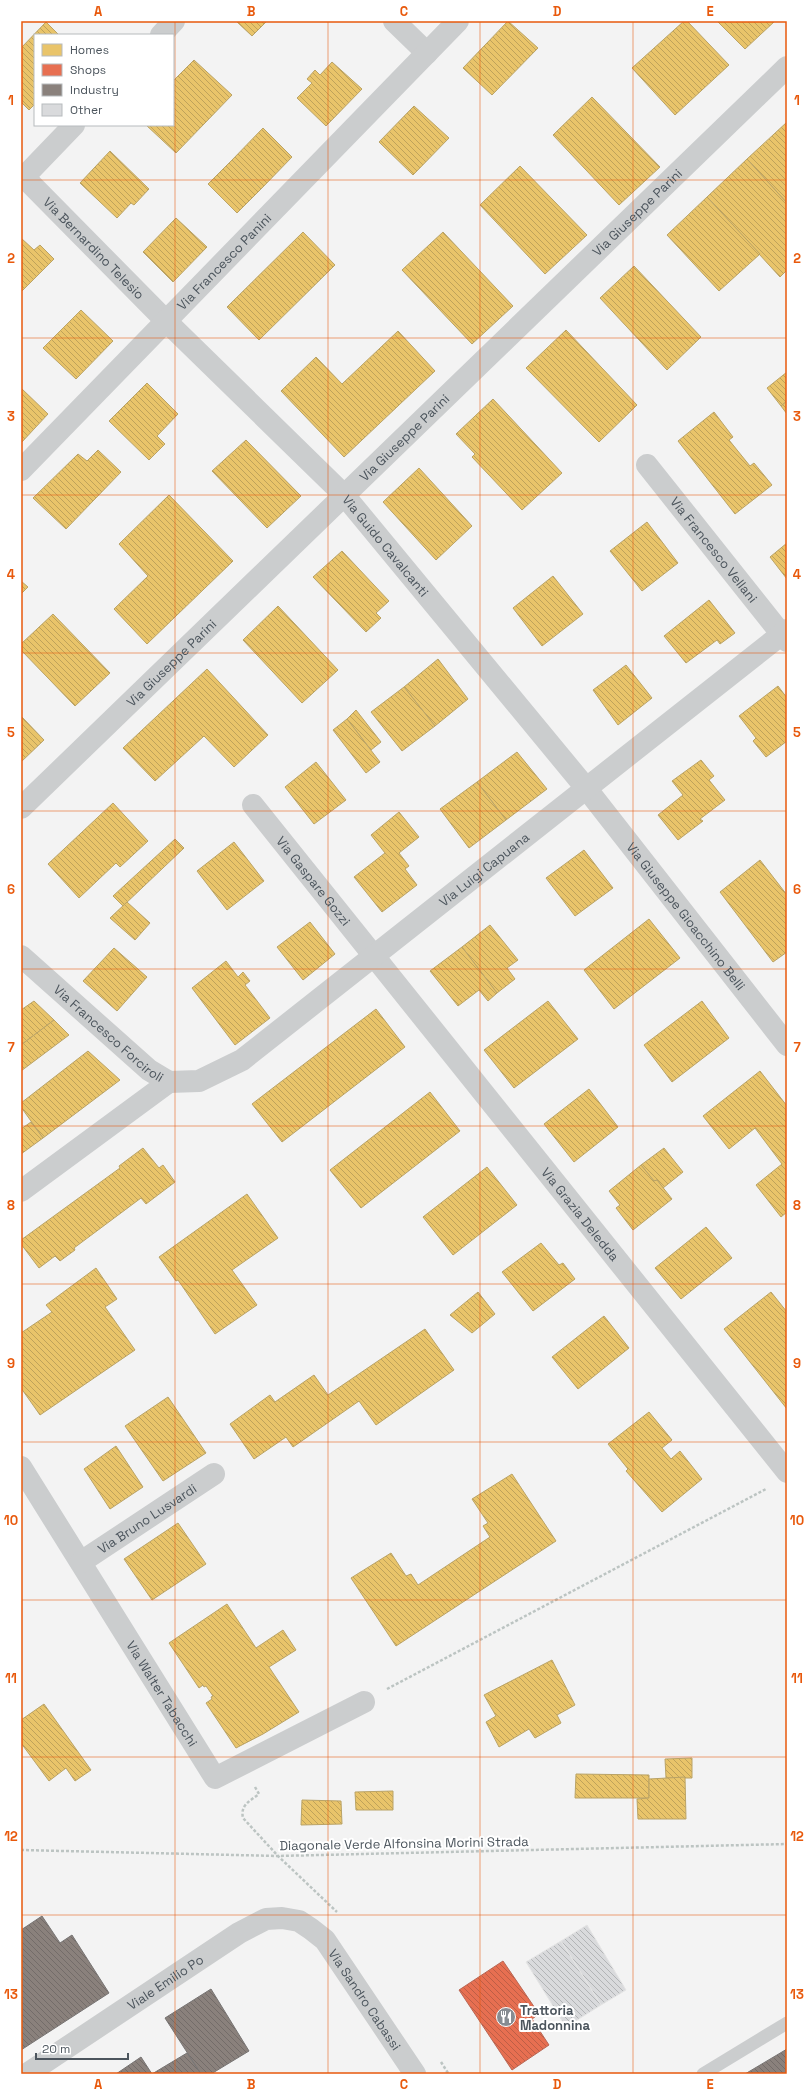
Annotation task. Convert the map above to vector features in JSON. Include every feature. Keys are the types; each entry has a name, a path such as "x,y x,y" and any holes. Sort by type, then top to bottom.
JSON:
{"street":[{"path":"162,34 174,21"},
{"path":"394,21 427,53"},
{"name":"Via Francesco Panini","path":"21,470 167,322 458,21"},
{"name":"Via Giuseppe Parini","path":"21,808 787,67"},
{"path":"23,175 73,126"},
{"name":"Via Bernardino Telesio","path":"23,175 167,322"},
{"name":"Via Guido Cavalcanti","path":"167,322 344,495 586,788"},
{"name":"Via Francesco Vellani","path":"647,465 785,635"},
{"name":"Via Luigi Capuana","path":"169,1082 199,1081 242,1060 586,788 785,635"},
{"name":"Via Giuseppe Gioacchino Belli","path":"586,788 787,1045"},
{"name":"Via Gaspare Gozzi","path":"253,805 373,956"},
{"name":"Via Francesco Forciroli","path":"21,956 148,1070 169,1082 21,1192"},
{"name":"Via Grazia Deledda","path":"373,956 780,1479"},
{"name":"Via Walter Tabacchi","path":"21,1467 215,1778 364,1702"},
{"name":"Via Bruno Lusvardi","path":"81,1562 214,1474"},
{"name":"Viale Emilio Po","path":"27,2074 239,1933 266,1919 282,1918 299,1922 311,1929"},
{"name":"Via Sandro Cabassi","path":"311,1929 325,1940 415,2074"}],"lane":[{"path":"703,2074 787,2023"}],"path":[{"path":"364,1702 780,1479"},
{"name":"Diagonale Verde Alfonsina Morini Strada","path":"21,1850 278,1856 787,1844"}],"building: Homes":[{"path":"236,21 267,21 252,36"},
{"path":"508,21 538,48 492,95 463,68"},
{"path":"684,21 687,21 729,65 675,115 632,68"},
{"path":"717,21 775,21 745,49"},
{"path":"46,22 58,34 34,34"},
{"path":"34,34 34,105 29,110 21,102 21,48"},
{"path":"194,60 232,95 176,153 147,126 174,126 174,80"},
{"path":"332,62 362,89 326,126 297,98 312,83 307,79 315,70 320,75"},
{"path":"592,97 660,167 619,205 553,135"},
{"path":"414,106 449,138 413,175 379,142"},
{"path":"787,122 787,203 747,159"},
{"path":"263,128 292,157 261,189 232,160"},
{"path":"110,151 149,189 134,205 131,203 117,218 80,183"},
{"path":"747,159 787,203 787,270 780,277 707,197"},
{"path":"232,160 261,189 237,213 208,184"},
{"path":"520,166 587,235 545,274 480,205"},
{"path":"707,197 760,254 719,291 667,235"},
{"path":"176,218 207,247 173,282 143,252"},
{"path":"303,232 335,265 259,340 227,307"},
{"path":"443,232 513,306 472,344 402,270"},
{"path":"21,238 34,250 40,245 54,259 21,292"},
{"path":"634,266 701,337 667,370 600,298"},
{"path":"81,310 113,341 76,379 43,348"},
{"path":"566,330 637,405 599,442 526,368"},
{"path":"398,331 435,371 344,457 281,391 316,357 342,384"},
{"path":"787,372 787,401 781,406 767,388"},
{"path":"147,383 178,414 157,436 165,444 149,460 109,421"},
{"path":"21,388 48,414 21,443"},
{"path":"493,399 562,473 522,510 472,457 475,454 456,434"},
{"path":"787,401 787,414 781,406"},
{"path":"714,412 733,437 729,440 750,466 754,463 772,485 735,514 678,441"},
{"path":"246,440 301,496 267,528 212,471"},
{"path":"98,450 121,472 66,529 33,498 78,454 87,461"},
{"path":"419,468 472,526 436,560 383,502"},
{"path":"169,495 233,561 147,644 114,609 148,576 119,544"},
{"path":"647,522 678,563 642,591 610,551"},
{"path":"787,543 787,579 770,557"},
{"path":"342,551 389,601 376,613 381,618 366,632 313,577"},
{"path":"553,576 583,614 542,646 513,608"},
{"path":"21,581 28,587 21,594"},
{"path":"709,600 735,633 720,644 717,640 686,663 664,636"},
{"path":"278,606 338,670 302,703 243,640"},
{"path":"53,614 110,673 75,706 21,650 21,644"},
{"path":"438,659 468,699 435,726 404,687"},
{"path":"626,665 652,698 618,725 593,690"},
{"path":"207,669 268,735 234,767 204,736 155,781 123,748"},
{"path":"778,686 787,698 787,741 766,757 753,741 756,738 739,716"},
{"path":"404,687 435,726 402,751 371,712"},
{"path":"356,710 381,742 371,750 347,719"},
{"path":"21,716 44,740 21,762"},
{"path":"347,719 380,762 366,773 333,730"},
{"path":"517,752 547,789 506,820 477,782"},
{"path":"701,760 714,776 709,780 725,800 700,819 703,821 678,840 658,815 683,795 672,781"},
{"path":"316,762 346,800 314,824 285,787"},
{"path":"477,782 506,820 469,848 440,809"},
{"path":"113,803 148,841 120,867 116,863 79,898 48,864"},
{"path":"399,812 419,837 399,853 409,866 405,869 417,885 382,912 354,877 385,853 371,835"},
{"path":"175,839 184,848 123,906 113,896"},
{"path":"234,842 264,881 227,910 197,871"},
{"path":"584,850 613,888 575,916 546,878"},
{"path":"760,860 787,895 787,952 773,962 720,892"},
{"path":"127,902 150,923 135,940 110,918"},
{"path":"649,919 680,958 614,1009 584,970"},
{"path":"310,922 335,954 303,980 277,947"},
{"path":"490,925 518,960 507,968 515,979 497,993 462,947"},
{"path":"462,947 497,993 488,1001 479,990 458,1006 430,971"},
{"path":"114,948 147,977 117,1011 83,981"},
{"path":"226,961 238,977 243,972 250,981 245,985 270,1018 235,1045 192,988"},
{"path":"34,1001 54,1020 21,1045 21,1010"},
{"path":"548,1001 578,1039 514,1088 484,1050"},
{"path":"702,1001 729,1038 672,1082 644,1045"},
{"path":"376,1009 405,1047 282,1142 252,1104"},
{"path":"54,1020 69,1035 21,1071 21,1045"},
{"path":"88,1051 120,1080 43,1138 21,1107 21,1103"},
{"path":"760,1071 787,1106 787,1212 781,1217 756,1185 782,1164 755,1128 729,1149 703,1116"},
{"path":"589,1089 618,1127 574,1162 544,1124"},
{"path":"430,1092 460,1131 361,1208 330,1170"},
{"path":"31,1122 43,1138 21,1154 21,1129"},
{"path":"143,1148 159,1168 163,1165 175,1182 146,1204 141,1198 74,1248 75,1250 60,1261 55,1256 39,1268 21,1244 21,1240 120,1168 119,1166"},
{"path":"664,1148 683,1172 663,1188 657,1180 654,1181 641,1165"},
{"path":"641,1165 654,1181 657,1180 672,1199 633,1230 616,1208 620,1205 609,1191"},
{"path":"487,1167 517,1205 453,1255 423,1217"},
{"path":"247,1194 278,1238 232,1270 257,1305 215,1334 178,1280 176,1281 159,1257"},
{"path":"706,1227 732,1258 681,1299 655,1268"},
{"path":"541,1243 559,1265 563,1263 575,1279 533,1311 502,1272"},
{"path":"96,1268 117,1299 105,1307 135,1350 40,1415 21,1388 21,1333 52,1312 46,1305"},
{"path":"478,1292 495,1314 472,1333 450,1315"},
{"path":"771,1292 787,1312 787,1409 724,1329"},
{"path":"604,1316 629,1348 578,1389 552,1357"},
{"path":"425,1329 454,1370 376,1425 359,1401 293,1447 286,1437 254,1459 230,1424 270,1395 275,1402 314,1375 328,1395"},
{"path":"168,1397 206,1453 163,1481 125,1426"},
{"path":"649,1412 672,1440 662,1448 671,1459 680,1451 702,1479 662,1512 626,1471 628,1469 608,1444"},
{"path":"116,1446 143,1487 110,1509 84,1469"},
{"path":"512,1474 556,1541 396,1646 351,1578 391,1553 406,1576 411,1574 418,1585 490,1537 483,1526 488,1523 472,1499"},
{"path":"178,1523 206,1564 152,1600 124,1559"},
{"path":"227,1604 256,1648 283,1630 296,1650 269,1667 299,1712 263,1734 236,1748 206,1703 212,1699 211,1697 213,1696 206,1686 204,1687 203,1685 199,1688 169,1643"},
{"path":"552,1660 575,1705 557,1715 561,1723 535,1738 529,1729 499,1747 486,1722 496,1716 484,1695"},
{"path":"44,1704 91,1770 75,1781 66,1768 49,1781 21,1743 21,1720"},
{"path":"692,1758 692,1778 666,1778 665,1759"},
{"path":"576,1774 649,1775 649,1798 575,1798"},
{"path":"685,1777 686,1819 638,1819 637,1799 649,1798 649,1779"},
{"path":"393,1791 393,1810 356,1810 355,1792"},
{"path":"302,1800 341,1801 342,1824 301,1825"}],"building: Shops":[{"name":"Trattoria Madonnina","path":"503,1961 539,2014 532,2019 549,2045 512,2070 459,1990"}],"building: Industry":[{"path":"42,1916 60,1943 72,1935 109,1993 21,2050 21,1930"},
{"path":"211,1989 249,2051 211,2074 201,2074 165,2018"},
{"path":"787,2049 787,2074 745,2074"},
{"path":"187,2053 201,2074 152,2074"},
{"path":"141,2057 152,2074 116,2074"}],"building: Other":[{"path":"587,1925 626,1990 601,2005 561,1941"},
{"path":"561,1941 601,2005 566,2027 526,1962"}],"place":[{"name":"Trattoria Madonnina","path":"506,2017"}]}
